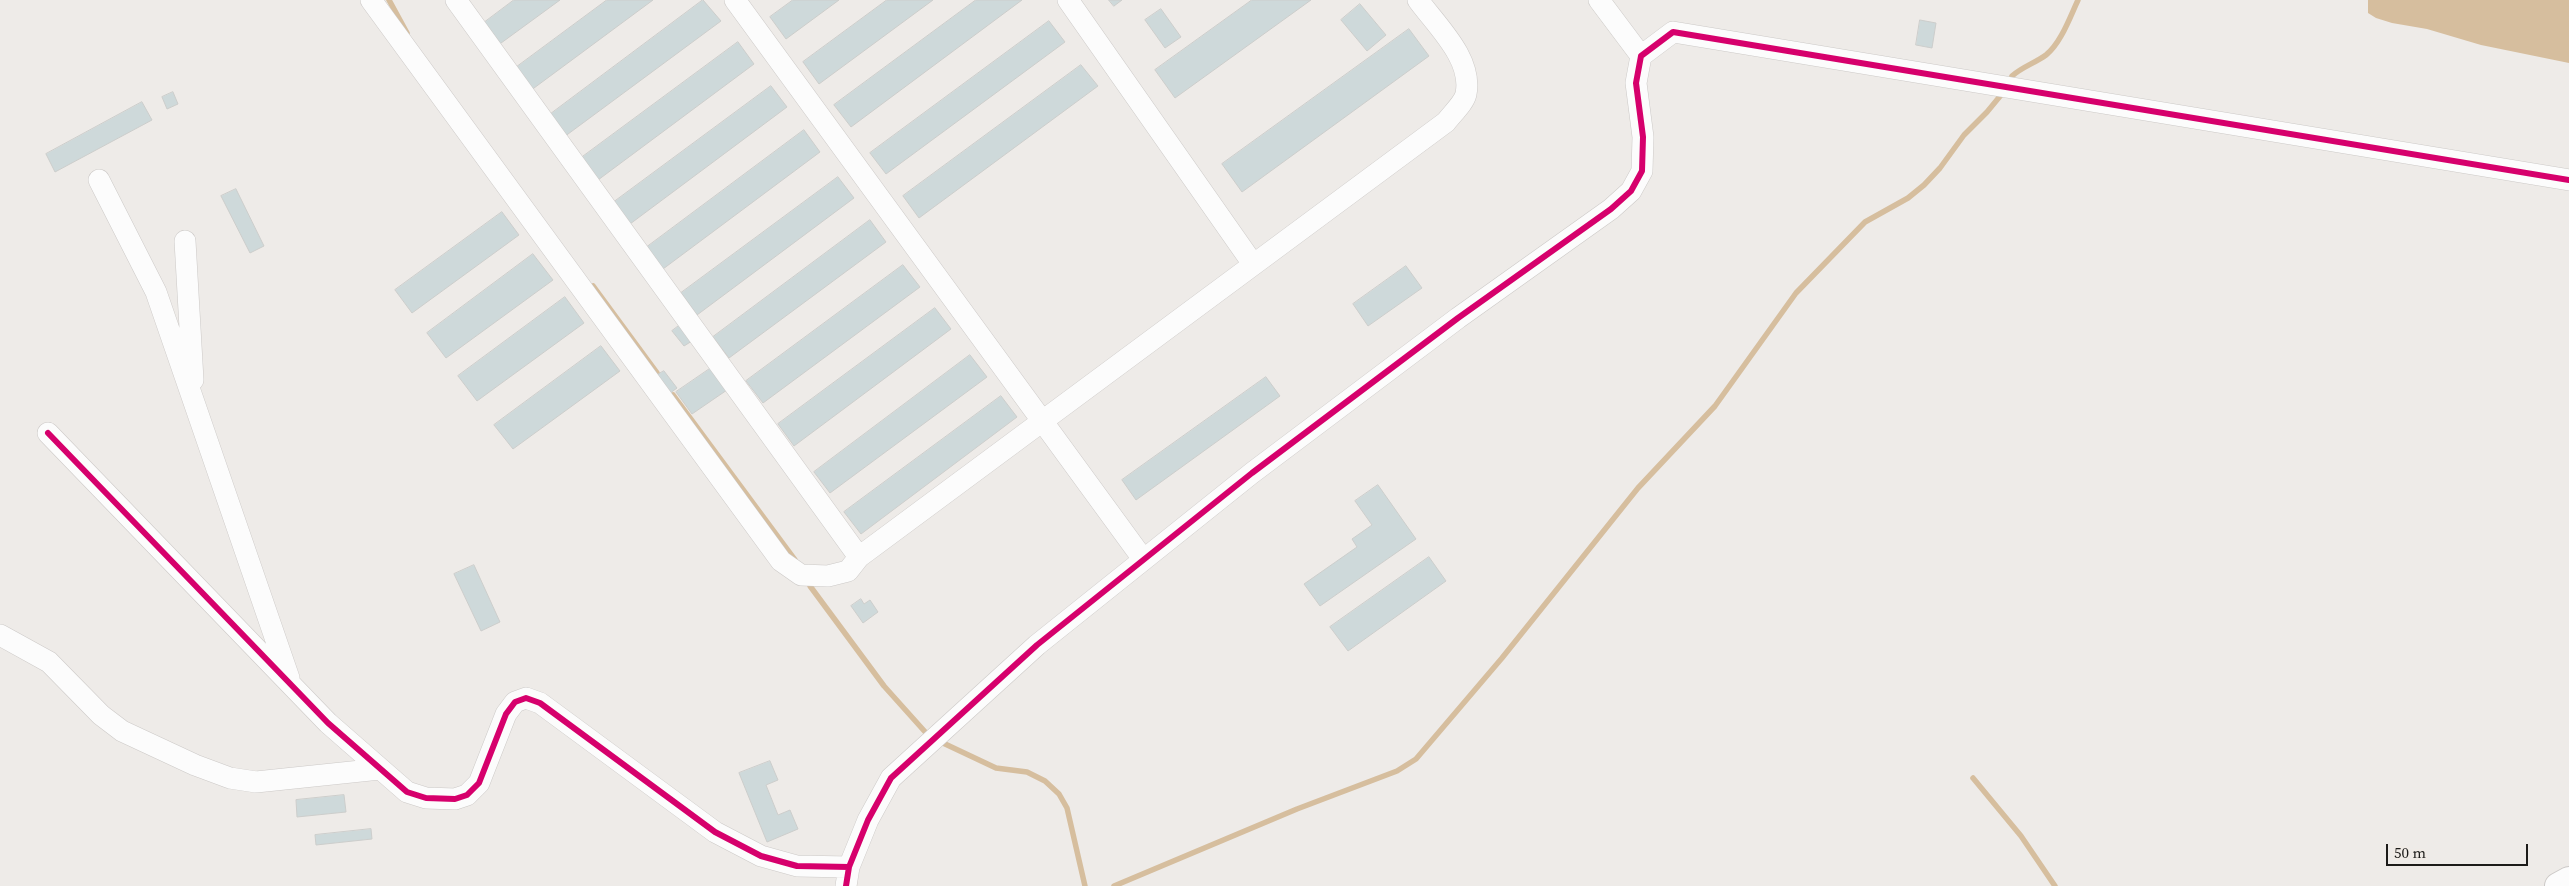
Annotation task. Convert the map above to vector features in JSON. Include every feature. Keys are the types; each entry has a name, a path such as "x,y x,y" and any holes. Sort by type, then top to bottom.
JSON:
{"main road":[{"path":"2558,886 2569,880"}],"street":[{"path":"371,0 781,561 801,574 828,576 848,571 859,557 1041,420 1446,122 1466,95 1467,74 1461,58 1418,0"},
{"path":"456,0 859,557"},
{"path":"735,0 1143,559"},
{"path":"1068,0 1253,264"},
{"path":"1599,0 1641,56"},
{"path":"48,433 328,723 407,792 426,798 454,799 467,795 479,783 506,714 515,702 526,698 540,703 715,832 754,852 797,866 848,877 868,820 891,778 1037,645 1143,559 1442,330 1611,209 1631,191 1642,171 1643,137 1636,83 1641,56 1673,32 2569,180"},
{"path":"99,180 156,292 291,684"},
{"path":"185,241 195,405"},
{"path":"0,634 49,662 101,715 122,730 195,766 230,778 256,782 380,769"}],"shaded area":[{"path":"2368,0 2569,0 2569,63 2481,45 2427,29 2392,23 2376,18 2368,13"}],"building":[{"path":"514,0 560,0 497,46 481,25"},
{"path":"607,0 653,0 530,91 514,69"},
{"path":"703,0 721,21 564,137 548,116"},
{"path":"793,0 839,0 786,39 770,17"},
{"path":"887,0 933,0 819,84 803,62"},
{"path":"976,0 1022,0 851,127 834,105"},
{"path":"1109,0 1122,0 1114,6"},
{"path":"1252,0 1311,0 1175,98 1155,70"},
{"path":"1360,4 1386,35 1367,51 1341,20"},
{"path":"1161,9 1181,37 1165,48 1145,20"},
{"path":"1920,20 1936,23 1932,48 1916,45"},
{"path":"1049,21 1065,42 886,174 870,153"},
{"path":"1409,29 1429,56 1242,192 1222,164"},
{"path":"738,42 754,64 598,180 581,158"},
{"path":"1081,65 1098,86 919,218 903,196"},
{"path":"771,86 787,107 630,224 614,202"},
{"path":"173,92 178,104 167,109 162,97"},
{"path":"142,102 152,120 55,172 46,154"},
{"path":"804,130 820,152 663,269 647,247"},
{"path":"838,177 854,198 697,315 681,293"},
{"path":"236,189 264,246 250,253 221,196"},
{"path":"502,212 519,235 412,313 395,290"},
{"path":"870,220 886,242 729,358 713,337"},
{"path":"533,254 553,280 446,358 427,333"},
{"path":"903,265 920,287 763,403 746,381"},
{"path":"1406,266 1422,288 1368,326 1353,304"},
{"path":"565,297 584,323 477,401 458,376"},
{"path":"935,308 951,329 794,446 778,424"},
{"path":"680,325 692,341 684,346 672,331"},
{"path":"601,346 620,371 513,449 494,425"},
{"path":"970,355 987,377 830,493 814,472"},
{"path":"711,368 727,390 692,414 676,392"},
{"path":"664,371 677,388 665,397 652,378"},
{"path":"1266,377 1280,396 1136,500 1122,480"},
{"path":"1001,396 1017,417 861,534 844,512"},
{"path":"1378,485 1416,539 1320,606 1304,584 1357,547 1352,539 1372,525 1355,501"},
{"path":"1429,557 1446,581 1348,651 1330,627"},
{"path":"474,565 500,622 481,631 454,574"},
{"path":"861,599 864,604 870,600 878,612 863,623 851,606"},
{"path":"770,761 778,780 766,785 778,815 790,810 798,829 767,842 739,773"},
{"path":"344,795 346,812 297,817 296,800"},
{"path":"371,829 372,839 316,845 315,835"}],"waterway":[{"path":"389,0 407,33"},
{"path":"2012,76 2042,58 2051,50 2065,29 2078,0"},
{"path":"1114,886 1297,809 1397,771 1416,759 1502,658 1638,488 1715,406 1796,293 1865,222 1908,198 1924,185 1940,168 1964,135 2001,95"},
{"path":"593,286 657,373"},
{"path":"673,395 795,560"},
{"path":"810,586 884,686 927,734"},
{"path":"943,743 996,768 1027,772 1045,781 1059,794 1067,808 1085,886"},
{"path":"1973,778 2021,836 2055,886"}],"cycle path":[{"path":"846,886 849,867 868,820 891,778 1037,645 1252,473 1458,318 1611,209 1631,191 1642,171 1643,137 1636,83 1641,56 1673,32 2569,180"},
{"path":"48,433 328,723 407,792 426,798 455,799 467,795 479,783 506,714 515,702 526,698 540,703 715,832 761,856 797,866 849,867"}]}
